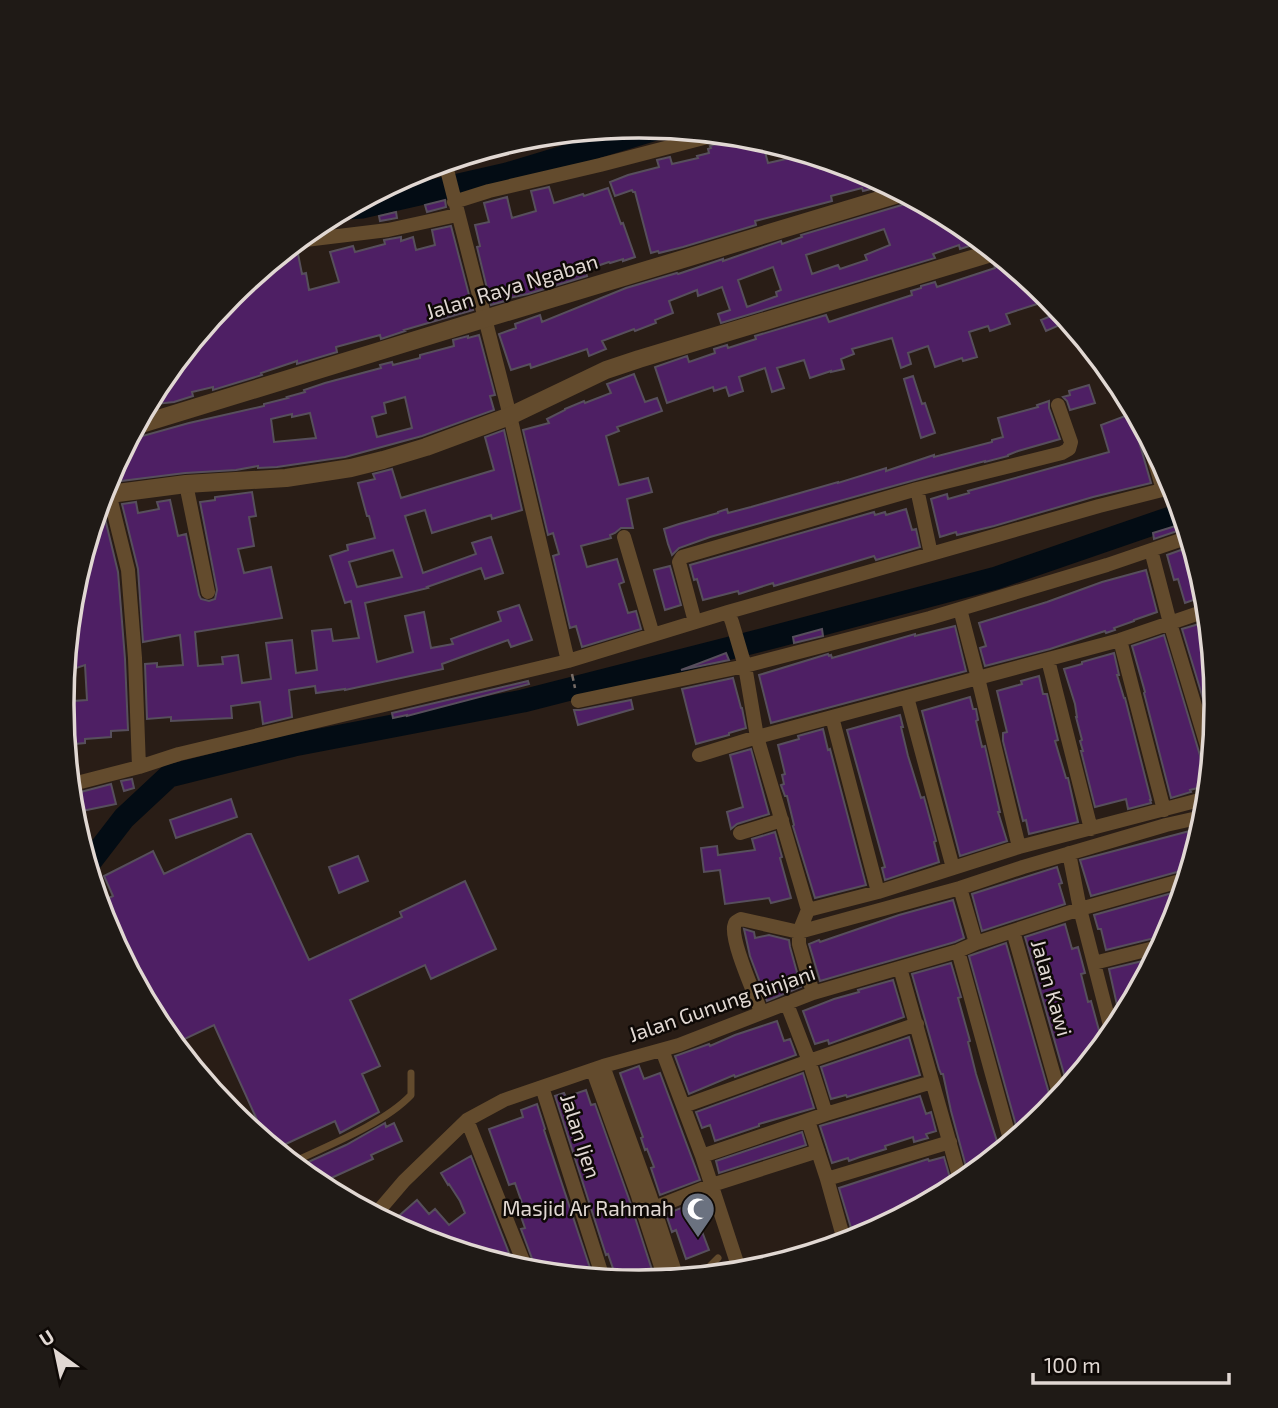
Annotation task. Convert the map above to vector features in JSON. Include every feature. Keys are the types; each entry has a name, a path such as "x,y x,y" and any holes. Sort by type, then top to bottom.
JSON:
{"street":[{"path":"319,238 388,230 489,191 691,141"},
{"path":"447,173 510,416 570,668"},
{"name":"Jalan Raya Ngaban","path":"149,422 889,197"},
{"path":"115,493 186,484 286,478 351,468 426,447 510,416 617,367 984,255"},
{"path":"695,622 679,562 682,556 917,489 1062,453 1069,449 1070,442 1058,405"},
{"path":"186,484 208,592"},
{"path":"917,489 931,554"},
{"path":"79,782 203,748 570,668 653,635 695,622 730,617 931,554 1162,491"},
{"path":"109,508 128,570 139,767"},
{"path":"624,537 653,635"},
{"path":"578,699 745,666 960,609 1180,540"},
{"path":"1151,550 1203,733"},
{"path":"960,609 1019,847"},
{"path":"699,755 1120,640 1197,614"},
{"path":"730,617 745,666 757,737 808,910 799,932 799,944 813,993"},
{"path":"1120,640 1164,810"},
{"path":"1048,660 1091,829"},
{"path":"907,697 953,868"},
{"path":"832,717 878,892"},
{"path":"808,910 878,892 1019,847 1196,801"},
{"name":"Jalan Gunung Rinjani","path":"799,932 960,888 1069,853 1193,819"},
{"path":"740,833 782,820"},
{"path":"1069,853 1080,909 1108,1017"},
{"name":"Jalan Gunung Rinjani","path":"382,1207 404,1181 467,1120 504,1100 598,1068 678,1045 813,993 958,950 1080,909 1175,882"},
{"path":"960,888 976,943"},
{"path":"761,1012 741,960 734,925 741,919 799,932"},
{"name":"Jalan Kawi","path":"1013,931 1057,1085"},
{"path":"958,950 1007,1133"},
{"path":"1094,963 1148,950"},
{"path":"900,968 958,1171"},
{"path":"787,1004 826,1114"},
{"path":"684,1106 917,1024"},
{"path":"662,1050 702,1156 736,1261"},
{"path":"598,1068 654,1208 674,1268"},
{"path":"598,1068 662,1269"},
{"path":"702,1156 932,1082"},
{"name":"Jalan Ijen","path":"542,1087 600,1268"},
{"path":"467,1120 521,1257"},
{"path":"808,1121 842,1231"},
{"path":"827,1179 950,1142"},
{"path":"654,1208 712,1185 818,1151"}],"lane":[{"path":"302,1158 347,1137 404,1103 411,1095 411,1073"},
{"path":"711,1265 718,1258"}],"path":[{"path":"570,668 578,699"}],"building":[{"path":"717,144 765,153 768,163 787,159 871,189 863,191 862,188 831,196 832,201 755,221 756,225 683,247 651,253 635,192 632,190 615,196 610,182 659,167 657,160 670,157 672,164 698,158 697,156 709,153 710,146"},
{"path":"549,187 554,203 608,188 635,257 585,270 587,276 491,305 477,247 480,246 475,225 489,222 484,203 507,197 512,218 536,211 531,191"},
{"path":"445,200 446,207 427,212 425,205"},
{"path":"903,204 970,246 960,249 959,245 933,254 935,258 721,323 718,314 730,310 722,287 698,296 697,290 669,301 673,313 655,320 656,323 602,341 606,349 589,356 587,349 531,368 530,364 511,370 499,334 516,328 515,324 540,315 542,322 626,288 723,261 781,241 782,244 802,237 801,235","holes":["884,229 890,245 865,255 867,260 840,269 838,265 812,274 806,255","773,267 781,290 776,292 777,296 747,307 738,280"]},
{"path":"396,212 397,218 380,221 379,216"},
{"path":"451,226 473,310 381,339 380,335 336,347 337,352 297,364 297,361 261,373 262,375 213,390 213,387 192,392 193,396 160,404 214,331 239,304 295,255 298,254 302,274 306,273 309,290 339,282 330,252 353,246 355,252 385,244 384,240 401,237 401,241 413,237 416,250 435,245 432,230"},
{"path":"994,264 1037,304 1006,314 1010,324 990,331 988,326 969,332 977,357 963,361 962,358 935,367 928,346 908,353 911,364 901,368 892,338 852,349 854,354 841,359 844,369 810,378 804,360 777,368 784,388 772,392 765,368 739,377 743,391 729,396 726,387 714,391 713,387 667,403 655,367 687,356 689,362 715,353 714,349 727,345 728,348 756,339 755,336 826,315 829,322 912,295 911,291 921,286 935,282 937,287 995,268"},
{"path":"1050,316 1059,325 1046,331 1041,320"},
{"path":"479,335 495,395 490,396 494,410 422,436 345,457 277,467 258,466 120,481 141,436 264,406 325,383 381,368 380,365 392,362 393,365 420,358 420,355 454,346 453,340","holes":["405,397 412,428 377,437 372,417 386,413 384,403","310,413 316,438 274,442 271,419"]},
{"path":"634,374 645,402 657,398 662,411 617,427 619,431 606,436 619,485 648,478 652,492 627,499 633,528 621,528 610,535 611,538 581,546 587,567 617,559 624,582 619,584 628,613 636,611 641,629 582,647 576,626 570,628 553,556 559,554 553,533 548,535 523,430 549,423 547,419 565,409 611,393 607,384"},
{"path":"913,376 935,433 921,438 904,379"},
{"path":"1089,385 1095,403 1070,410 1063,397 1070,395 1069,391"},
{"path":"1049,401 1060,439 1008,456 710,537 679,548 672,555 664,529 727,509 728,513 886,468 886,471 934,455 992,442 1003,437 998,418 1038,407 1037,405"},
{"path":"1126,416 1138,439 1151,483 994,526 940,537 931,499 947,494 948,499 1109,452 1101,425"},
{"path":"504,430 522,510 492,519 491,515 432,533 425,510 405,516 423,573 476,554 472,543 491,537 503,573 485,579 481,568 428,588 365,603 377,662 413,652 405,616 424,612 431,648 453,644 451,639 501,621 498,612 519,605 532,640 511,647 508,640 442,664 443,669 345,690 316,693 315,686 289,690 292,717 263,724 260,702 231,706 232,718 171,721 171,717 147,719 145,664 157,663 157,667 183,665 180,635 143,642 138,569 122,504 136,502 138,513 159,509 157,502 170,500 178,536 186,534 199,595 201,599 209,601 215,599 217,590 200,502 252,492 256,516 249,517 254,546 238,549 244,573 271,567 282,618 195,632 198,666 223,664 222,657 238,655 242,683 271,679 266,643 292,640 296,673 317,670 312,631 331,629 333,641 359,638 351,601 345,603 330,556 348,550 347,545 375,538 358,483 375,479 373,474 392,469 401,498 494,470 485,437","holes":["393,550 402,577 357,587 349,562"]},
{"path":"906,509 912,530 916,529 920,547 876,560 874,556 774,586 773,583 739,594 738,591 703,600 697,579 694,580 690,565 874,512 875,515 885,512 886,515"},
{"path":"105,519 118,572 128,730 111,731 111,737 85,739 85,743 75,744 74,701 87,700 85,665 75,668 78,630 84,594"},
{"path":"1175,526 1177,531 1154,539 1153,533"},
{"path":"1182,549 1195,599 1185,603 1178,579 1174,580 1167,555"},
{"path":"670,566 681,605 665,610 654,570"},
{"path":"1146,570 1157,612 1106,633 1105,631 985,666 980,648 986,646 979,623"},
{"path":"1199,624 1204,702 1182,629"},
{"path":"955,626 966,671 771,723 759,675 828,654 832,658 915,634"},
{"path":"822,629 823,636 794,643 793,637"},
{"path":"1164,635 1201,760 1198,788 1190,790 1191,792 1171,798 1132,646"},
{"path":"726,653 729,660 681,670 700,663"},
{"path":"1114,653 1117,675 1151,800 1151,803 1128,809 1126,799 1095,807 1081,751 1082,740 1075,704 1064,669"},
{"path":"1039,676 1043,694 1047,694 1058,740 1055,741 1068,778 1078,822 1029,834 1026,820 1023,821 1003,741 1003,733 1007,732 997,691"},
{"path":"733,678 746,728 696,744 682,689"},
{"path":"528,681 529,684 393,718 392,713"},
{"path":"970,697 973,709 976,709 982,747 985,746 998,812 1007,841 960,856 922,711"},
{"path":"631,700 633,709 578,725 574,710"},
{"path":"900,715 908,756 921,798 924,797 939,862 885,880 882,868 885,867 847,730"},
{"path":"823,729 866,885 815,898 793,826 787,796 781,785 784,784 782,775 785,774 778,745"},
{"path":"751,749 769,814 737,824 731,829 727,812 743,807 730,755"},
{"path":"132,779 134,788 124,791 121,781"},
{"path":"111,784 116,804 83,811 80,792"},
{"path":"231,799 237,817 176,838 170,820"},
{"path":"1190,831 1178,872 1091,896 1080,860"},
{"path":"775,832 791,898 771,903 769,898 725,904 720,870 704,872 701,848 717,846 718,855 755,850 752,839"},
{"path":"251,834 309,960 402,917 400,912 465,881 496,949 431,979 425,965 350,1000 380,1066 362,1074 379,1112 340,1133 335,1121 285,1144 258,1121 214,1025 184,1039 149,987 132,954 109,898 113,896 104,876 153,851 164,874"},
{"path":"358,856 368,881 339,893 329,867"},
{"path":"1057,867 1065,904 982,931 972,894"},
{"path":"1171,893 1153,938 1106,950 1094,915"},
{"path":"953,900 964,938 820,981 809,944"},
{"path":"1065,924 1072,949 1078,947 1085,973 1081,974 1088,1002 1091,1001 1099,1032 1065,1076 1025,937"},
{"path":"744,929 754,932 755,938 769,935 789,940 801,987 767,1001 750,956"},
{"path":"1006,943 1049,1093 1016,1125 969,956"},
{"path":"1142,961 1117,1005 1117,1005 1109,969"},
{"path":"951,963 961,997 958,998 970,1041 968,1042 997,1141 966,1165 943,1074 939,1069 912,974"},
{"path":"893,980 904,1017 829,1044 828,1040 815,1044 803,1011"},
{"path":"777,1021 784,1041 790,1039 796,1055 735,1077 734,1075 689,1094 675,1056"},
{"path":"909,1037 920,1075 847,1097 846,1095 831,1099 821,1067"},
{"path":"639,1066 644,1079 660,1073 700,1180 660,1195 651,1168 654,1167 647,1149 645,1150 641,1138 643,1137 620,1073"},
{"path":"803,1073 814,1108 759,1124 715,1141 710,1125 702,1128 696,1112"},
{"path":"586,1090 591,1105 595,1104 652,1269 613,1269 608,1254 606,1255 555,1096 564,1093 566,1097"},
{"path":"920,1096 926,1114 931,1112 936,1131 926,1134 928,1138 914,1142 913,1137 849,1161 848,1158 832,1163 820,1126"},
{"path":"537,1104 590,1267 532,1260 521,1229 525,1228 518,1208 523,1206 515,1183 509,1185 489,1129 523,1117 521,1110"},
{"path":"385,1123 386,1127 394,1123 402,1141 371,1155 373,1159 331,1178 308,1162"},
{"path":"802,1132 806,1145 719,1173 716,1161"},
{"path":"471,1156 509,1253 457,1239 399,1216 417,1200 429,1214 435,1209 449,1225 465,1213 441,1173"},
{"path":"944,1157 950,1176 922,1194 851,1228 839,1188 928,1159 929,1161"},
{"path":"706,1198 709,1208 695,1213 709,1250 686,1259 676,1230 672,1232 666,1214"}],"waterway":[{"path":"376,204 507,174 623,139"},
{"path":"95,856 124,818 169,776 294,745 523,701 777,636 996,578 1172,517"}],"place":[{"name":"Masjid Ar Rahmah","path":"698,1239"}]}
